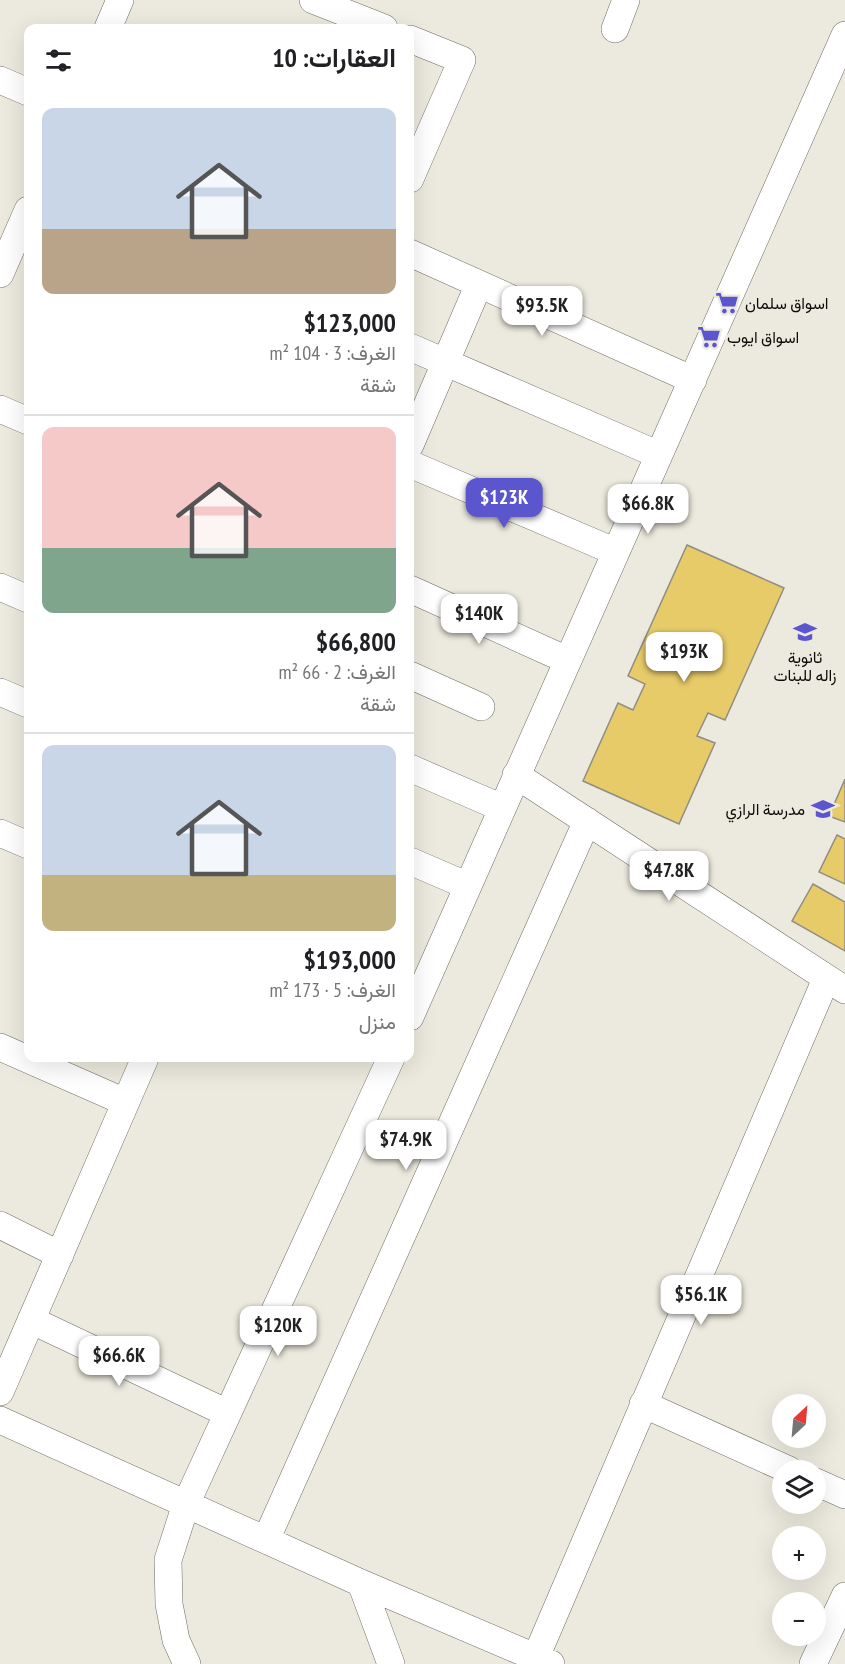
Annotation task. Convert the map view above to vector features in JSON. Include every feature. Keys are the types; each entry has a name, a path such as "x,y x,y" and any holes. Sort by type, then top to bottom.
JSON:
{"street":[{"path":"110,24 120,0"},
{"path":"313,0 357,23"},
{"path":"615,29 626,0"},
{"path":"414,1003 468,886 845,35"},
{"path":"414,41 462,60 414,170"},
{"path":"0,81 24,90"},
{"path":"0,274 7,238 24,215"},
{"path":"414,255 693,380"},
{"path":"414,437 479,284"},
{"path":"414,348 658,455"},
{"path":"0,410 24,419"},
{"path":"414,466 616,552"},
{"path":"0,587 24,597"},
{"path":"414,591 567,660"},
{"path":"414,677 481,707"},
{"path":"0,692 24,702"},
{"path":"414,770 502,808"},
{"path":"0,1420 361,1583 544,1660 643,1404 836,984 516,775"},
{"path":"266,1540 587,821"},
{"path":"0,833 24,842"},
{"path":"414,863 468,886"},
{"path":"0,1047 24,1057"},
{"path":"34,1062 126,1102"},
{"path":"0,1392 143,1062"},
{"path":"187,1664 176,1640 169,1604 168,1571 168,1560 186,1504 389,1062"},
{"path":"0,1225 60,1255"},
{"path":"31,1320 227,1413"},
{"path":"643,1404 772,1462"},
{"path":"826,1486 845,1495"},
{"path":"361,1583 391,1664"},
{"path":"813,1664 845,1596"}],"building":[{"path":"687,545 784,588 725,720 708,713 697,736 715,743 679,824 583,781 618,703 633,710 645,684 628,676"},
{"path":"845,779 845,822 829,816"},
{"path":"837,835 845,839 845,884 819,872"},
{"path":"813,884 845,902 845,951 792,921"}],"place":[{"name":"اسواق سلمان","path":"727,303"},
{"name":"اسواق ايوب","path":"709,337"},
{"name":"ثانوية زاله للبنات","path":"805,632"},
{"name":"مدرسة الرازي","path":"823,809"}]}
